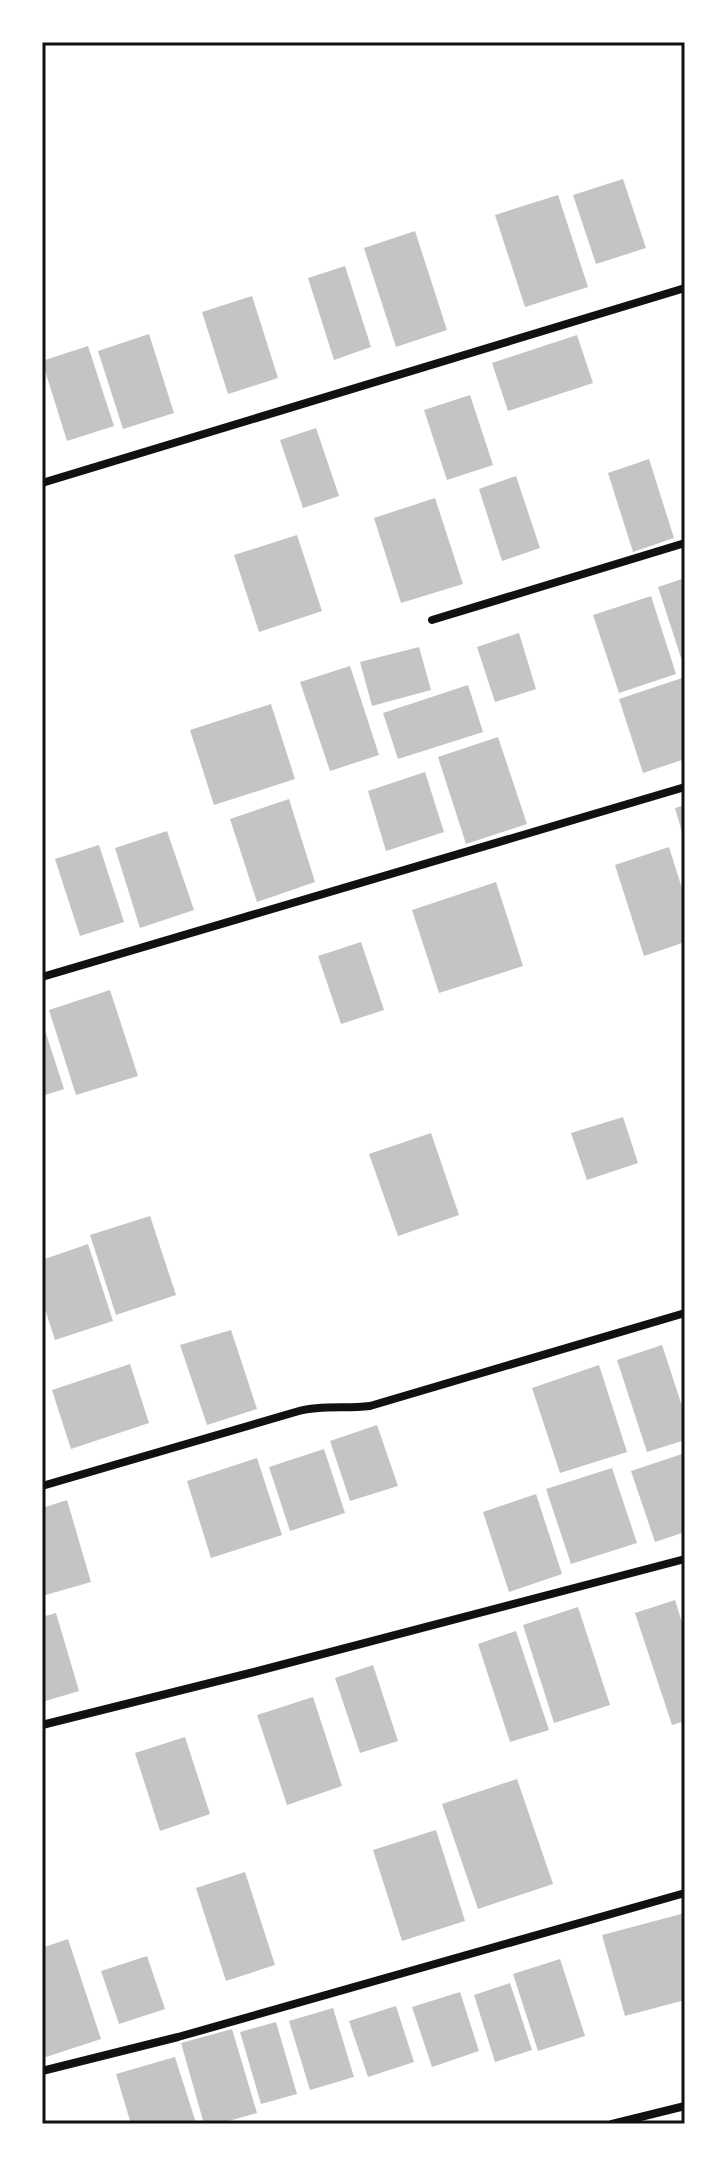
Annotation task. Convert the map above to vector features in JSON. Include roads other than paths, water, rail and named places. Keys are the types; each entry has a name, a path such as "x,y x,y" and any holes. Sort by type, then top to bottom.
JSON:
{"street":[{"path":"42,483 685,288"},
{"path":"432,620 685,543"},
{"path":"42,977 685,787"},
{"path":"42,1486 299,1411 370,1406 685,1313"},
{"path":"42,1725 685,1559"},
{"path":"42,2071 194,2032 685,1893"},
{"path":"612,2124 685,2106"}]}
